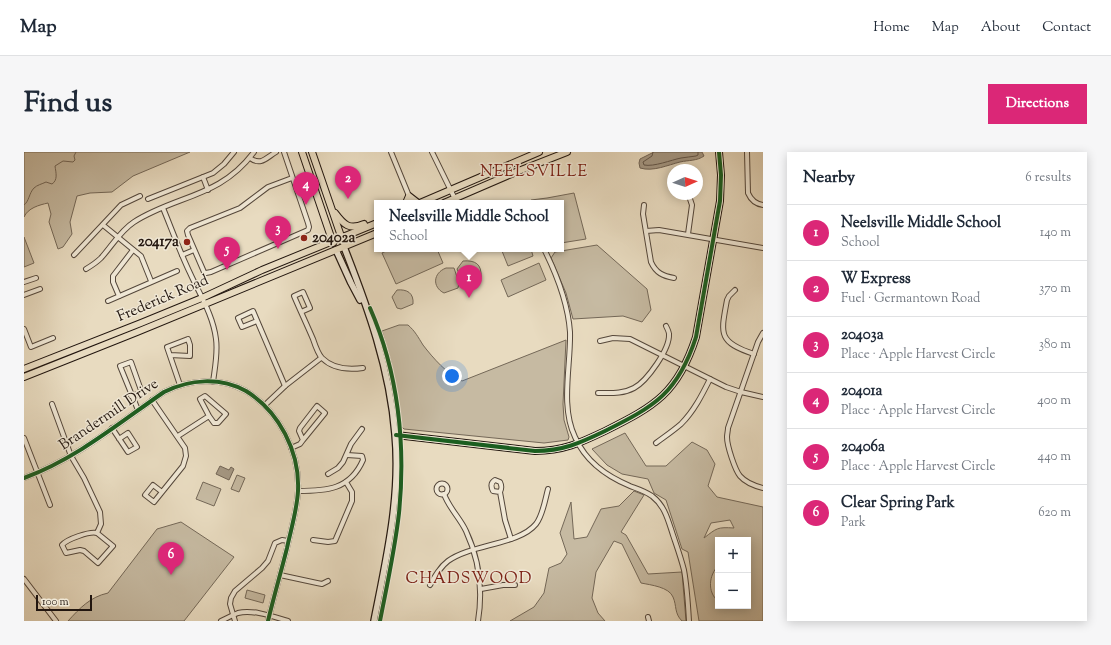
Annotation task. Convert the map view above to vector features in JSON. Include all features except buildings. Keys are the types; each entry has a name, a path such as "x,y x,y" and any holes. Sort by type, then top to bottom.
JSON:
{"main road":[{"path":"302,152 336,250"},
{"path":"312,152 344,247"},
{"path":"426,200 538,152"},
{"path":"516,172 532,160 538,152"},
{"path":"457,200 516,172 567,152"},
{"path":"407,200 409,196 415,200"},
{"path":"332,209 343,224 350,227 358,227 368,222 374,223"},
{"name":"Frederick Road","path":"24,369 202,298 239,280 374,224"},
{"name":"Frederick Road","path":"24,377 205,305 374,234"}],"street":[{"path":"148,199 213,174 234,152"},
{"path":"86,269 102,257 118,237 134,222 163,208 208,190 229,178 250,158 254,152"},
{"path":"250,158 255,162 259,162 276,152"},
{"path":"284,152 308,223 308,230 211,272 204,272 194,250 188,231 190,228 240,208 268,187 292,178"},
{"path":"391,152 409,196"},
{"path":"432,152 455,200"},
{"path":"523,159 528,152"},
{"path":"396,436 535,451 548,451 578,444 633,417 652,405 671,388 685,366 696,337 720,194 721,175 719,152"},
{"path":"747,152 748,193 756,203 763,205"},
{"path":"203,178 208,190"},
{"path":"74,255 121,205 140,196"},
{"path":"688,234 692,205 690,200"},
{"path":"644,205 642,214 651,262 654,269 664,276 674,278"},
{"path":"163,208 211,321 216,339 214,382"},
{"path":"103,224 140,256 151,281"},
{"path":"646,231 659,230 688,234 763,248"},
{"path":"344,247 384,362 389,384 396,436 395,485 392,524 374,621"},
{"path":"119,296 113,282 113,276 133,250"},
{"path":"182,255 194,250"},
{"path":"336,250 351,283 366,308"},
{"path":"545,252 562,292 567,309 570,340 568,410 571,426 578,444 598,468 615,479 644,491 652,496 663,508 684,571 689,621"},
{"path":"108,301 177,271"},
{"path":"24,282 36,278"},
{"path":"24,295 40,289"},
{"path":"735,290 729,296 723,324 724,333 732,345 754,354"},
{"path":"301,312 310,308 303,292 294,296 321,358 334,366 348,370 363,368"},
{"path":"257,321 242,327 238,318 253,311 285,386"},
{"path":"598,393 622,392 634,388 644,381 651,374 666,346 669,337 666,326"},
{"path":"24,329 31,347 53,338"},
{"path":"763,333 728,428 727,437 728,446 740,476 747,482 763,488"},
{"path":"170,355 190,356 190,345 188,338 167,347 180,385"},
{"path":"600,341 613,338 630,339 726,387 741,392 763,396"},
{"path":"264,405 285,386 321,358"},
{"path":"131,396 142,393 131,362 120,366 131,396 138,410"},
{"path":"656,443 680,425 691,413 710,379"},
{"name":"Brandermill Drive","path":"24,478 38,473 71,456 164,392 180,385 199,381 214,382 227,384 254,396 264,405 279,424 291,448 296,466 298,491 295,513 269,619"},
{"path":"205,396 226,414 218,423 214,423 209,416 200,399 205,396"},
{"path":"152,400 185,448 185,461 183,466 162,492"},
{"path":"52,404 71,456 84,478 100,512 101,524 97,533"},
{"path":"291,448 300,444 325,413 317,406 300,428 299,431 303,440"},
{"path":"178,436 209,416"},
{"path":"112,428 119,439 128,452 137,447 128,433 119,439"},
{"path":"328,474 338,468 347,455 351,444 362,429"},
{"path":"24,438 50,505"},
{"path":"298,491 329,490 346,482 352,476 362,460 362,456 347,455"},
{"path":"313,540 328,542 335,541 352,500 352,492 346,482"},
{"path":"430,585 439,569 447,561 458,555 511,539 525,533 536,524 540,517 548,489"},
{"path":"500,492 505,520 511,539"},
{"path":"444,494 466,530 474,550 478,569 481,604 478,621"},
{"path":"89,533 97,533 113,546 98,563 84,551 80,550 69,553 64,551 62,545 65,542 89,533"},
{"path":"235,621 230,604 235,591 268,561 275,543 282,540 288,541"},
{"path":"280,575 317,584 322,584 328,581"},
{"path":"24,579 56,621"},
{"path":"480,589 503,585 515,585"},
{"path":"221,621 243,612 251,612 269,619 288,621"}],"shaded area":[{"path":"24,152 190,152 133,176 112,192 90,193 77,196 70,222 72,234 63,247 58,249 49,222 51,214 48,203 31,209 24,217"},
{"path":"574,193 586,239 564,243 564,200 531,200"},
{"path":"24,237 34,263 24,267"},
{"path":"597,245 647,289 651,310 642,322 623,316 573,319 566,293 551,258 555,252 564,252 564,250"},
{"path":"438,252 443,263 396,284 382,253"},
{"path":"502,252 532,252 533,256 508,266"},
{"path":"463,261 471,261 477,264 480,269 481,277 468,283 463,282 457,269"},
{"path":"539,263 546,280 508,297 501,280"},
{"path":"446,268 454,268 459,283 458,288 444,293 437,287 436,277"},
{"path":"397,290 409,292 413,300 413,304 401,309 397,308 392,297"},
{"path":"399,325 408,325 436,360 446,370 462,381 566,340 563,404 564,420 569,437 568,440 544,443 404,429 401,426 391,362 382,331"},
{"path":"625,433 646,466 666,466 692,442 707,450 715,464 708,486 717,497 763,507 763,621 699,621 688,552 682,549 666,500 654,493 648,479 622,474 607,465 592,449","holes":["730,520 734,528 718,529 704,538 711,523"]},
{"path":"237,475 245,478 239,492 231,489"},
{"path":"203,482 221,489 214,506 196,499"},
{"path":"634,491 644,495 621,532 626,535 648,574 682,572 686,621 682,621 679,618 673,597 668,591 659,587 641,583 622,544 614,541 596,572 592,598 598,613 605,621 510,621 534,607 544,593 549,568 561,563 567,554 560,533 571,502 574,539 587,537 601,509 619,506"},
{"path":"181,522 234,557 184,621 68,621 81,607 91,600 108,593 157,529"},
{"path":"247,590 265,595 263,603 245,598"}],"water":[{"path":"654,152 702,152 704,156 696,160 667,164 667,165 655,169 640,168 640,159"},
{"path":"220,466 229,470 231,467 234,469 229,480 216,474"}],"waterway":[{"path":"24,205 35,187 46,182 52,184 54,182 56,176 55,166 63,161 73,162 75,160 74,156 76,152"}],"cycle path":[{"path":"396,435 535,451 554,450 579,443 605,431 638,414 662,396 681,372 696,337 720,201 721,175 719,152"},
{"path":"370,308 380,332 393,383 398,409 401,461 399,513 391,567 380,621"},
{"path":"24,478 79,451 97,440 164,392 184,384 205,381 226,383 246,391 258,399 268,410 285,434 291,447 298,476 298,491 295,512 268,621"}],"place":[{"name":"W Express","path":"348,199"},
{"name":"20401a","path":"306,205"},
{"name":"20402a","path":"304,238"},
{"name":"20417a","path":"187,242"},
{"name":"20403a","path":"278,249"},
{"name":"20406a","path":"227,270"},
{"name":"Neelsville Middle School","path":"469,298"},
{"name":"Clear Spring Park","path":"171,575"}],"district":[{"name":"NEELSVILLE","path":"534,172"},
{"name":"CHADSWOOD","path":"469,579"}]}
